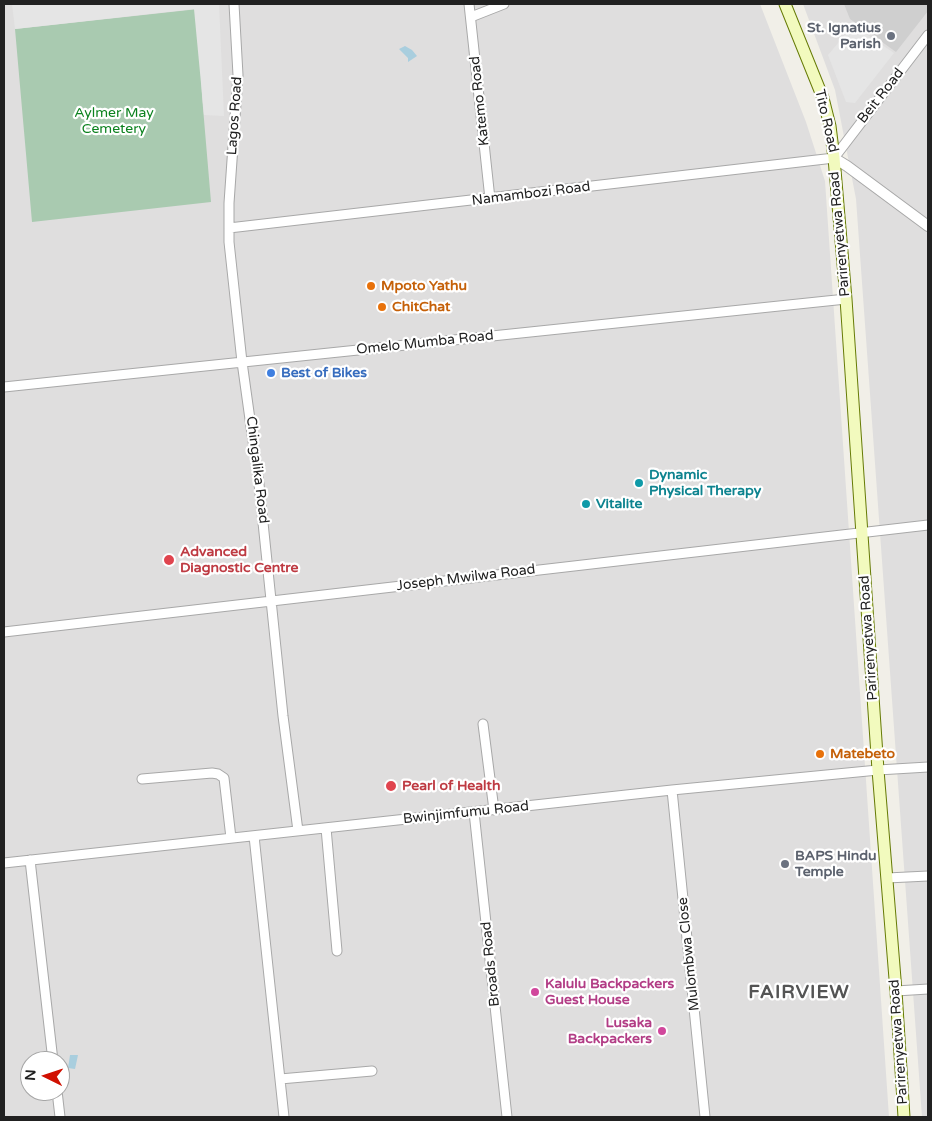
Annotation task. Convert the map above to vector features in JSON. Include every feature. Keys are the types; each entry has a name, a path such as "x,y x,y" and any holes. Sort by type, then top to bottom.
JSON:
{"main road":[{"name":"Tito Road","path":"785,4 823,98 830,126 834,158"},
{"name":"Parirenyetwa Road","path":"834,158 846,299 904,1117"}],"street":[{"name":"Lagos Road","path":"229,228 238,75 234,4"},
{"name":"Katemo Road","path":"470,4 490,199"},
{"path":"471,17 504,4"},
{"name":"Beit Road","path":"834,158 928,35"},
{"name":"Namambozi Road","path":"229,228 834,158"},
{"name":"Tito Road","path":"834,158 928,226"},
{"name":"Chingalika Road","path":"229,228 231,265 242,362 259,484 283,716 298,831"},
{"name":"Omelo Mumba Road","path":"4,387 846,299"},
{"name":"Joseph Mwilwa Road","path":"4,632 928,524"},
{"path":"483,724 494,810"},
{"name":"Bwinjimfumu Road","path":"4,863 672,790 928,767"},
{"path":"142,779 218,774 224,778 231,838"},
{"name":"Mulombwa Close","path":"672,790 705,1117"},
{"name":"Broads Road","path":"474,812 507,1117"},
{"path":"326,828 337,951"},
{"path":"254,836 284,1117"},
{"path":"30,860 52,1051"},
{"path":"887,878 928,876"},
{"path":"896,991 928,990"},
{"path":"280,1079 372,1071"},
{"path":"58,1101 60,1117"}],"shaded area":[{"path":"4,4 760,4 806,122 825,181 889,1117 4,1117"},
{"path":"12,4 219,4 224,116 204,115 194,9 15,29"},
{"path":"803,4 928,4 928,1117 922,1117 856,199 835,90"},
{"name":"St. Ignatius Parish","path":"844,4 928,4 928,11 896,52 850,19"},
{"path":"853,25 894,53 855,103 846,102 828,55"}],"green space":[{"name":"Aylmer May Cemetery","path":"198,9 202,96 211,202 32,222 15,29"}],"water":[{"path":"405,46 417,56 408,62 408,58 399,49"},
{"path":"70,1055 78,1055 75,1069 70,1068"}],"place":[{"name":"St. Ignatius Parish","path":"891,36"},
{"name":"Mpoto Yathu","path":"371,286"},
{"name":"ChitChat","path":"382,307"},
{"name":"Best of Bikes","path":"271,373"},
{"name":"Dynamic Physical Therapy","path":"639,483"},
{"name":"Vitalite","path":"586,504"},
{"name":"Advanced Diagnostic Centre","path":"169,560"},
{"name":"Matebeto","path":"820,754"},
{"name":"Pearl of Health","path":"391,786"},
{"name":"BAPS Hindu Temple","path":"785,864"},
{"name":"Kalulu Backpackers Guest House","path":"535,992"},
{"name":"Lusaka Backpackers","path":"662,1031"}],"district":[{"name":"FAIRVIEW","path":"799,993"}]}
